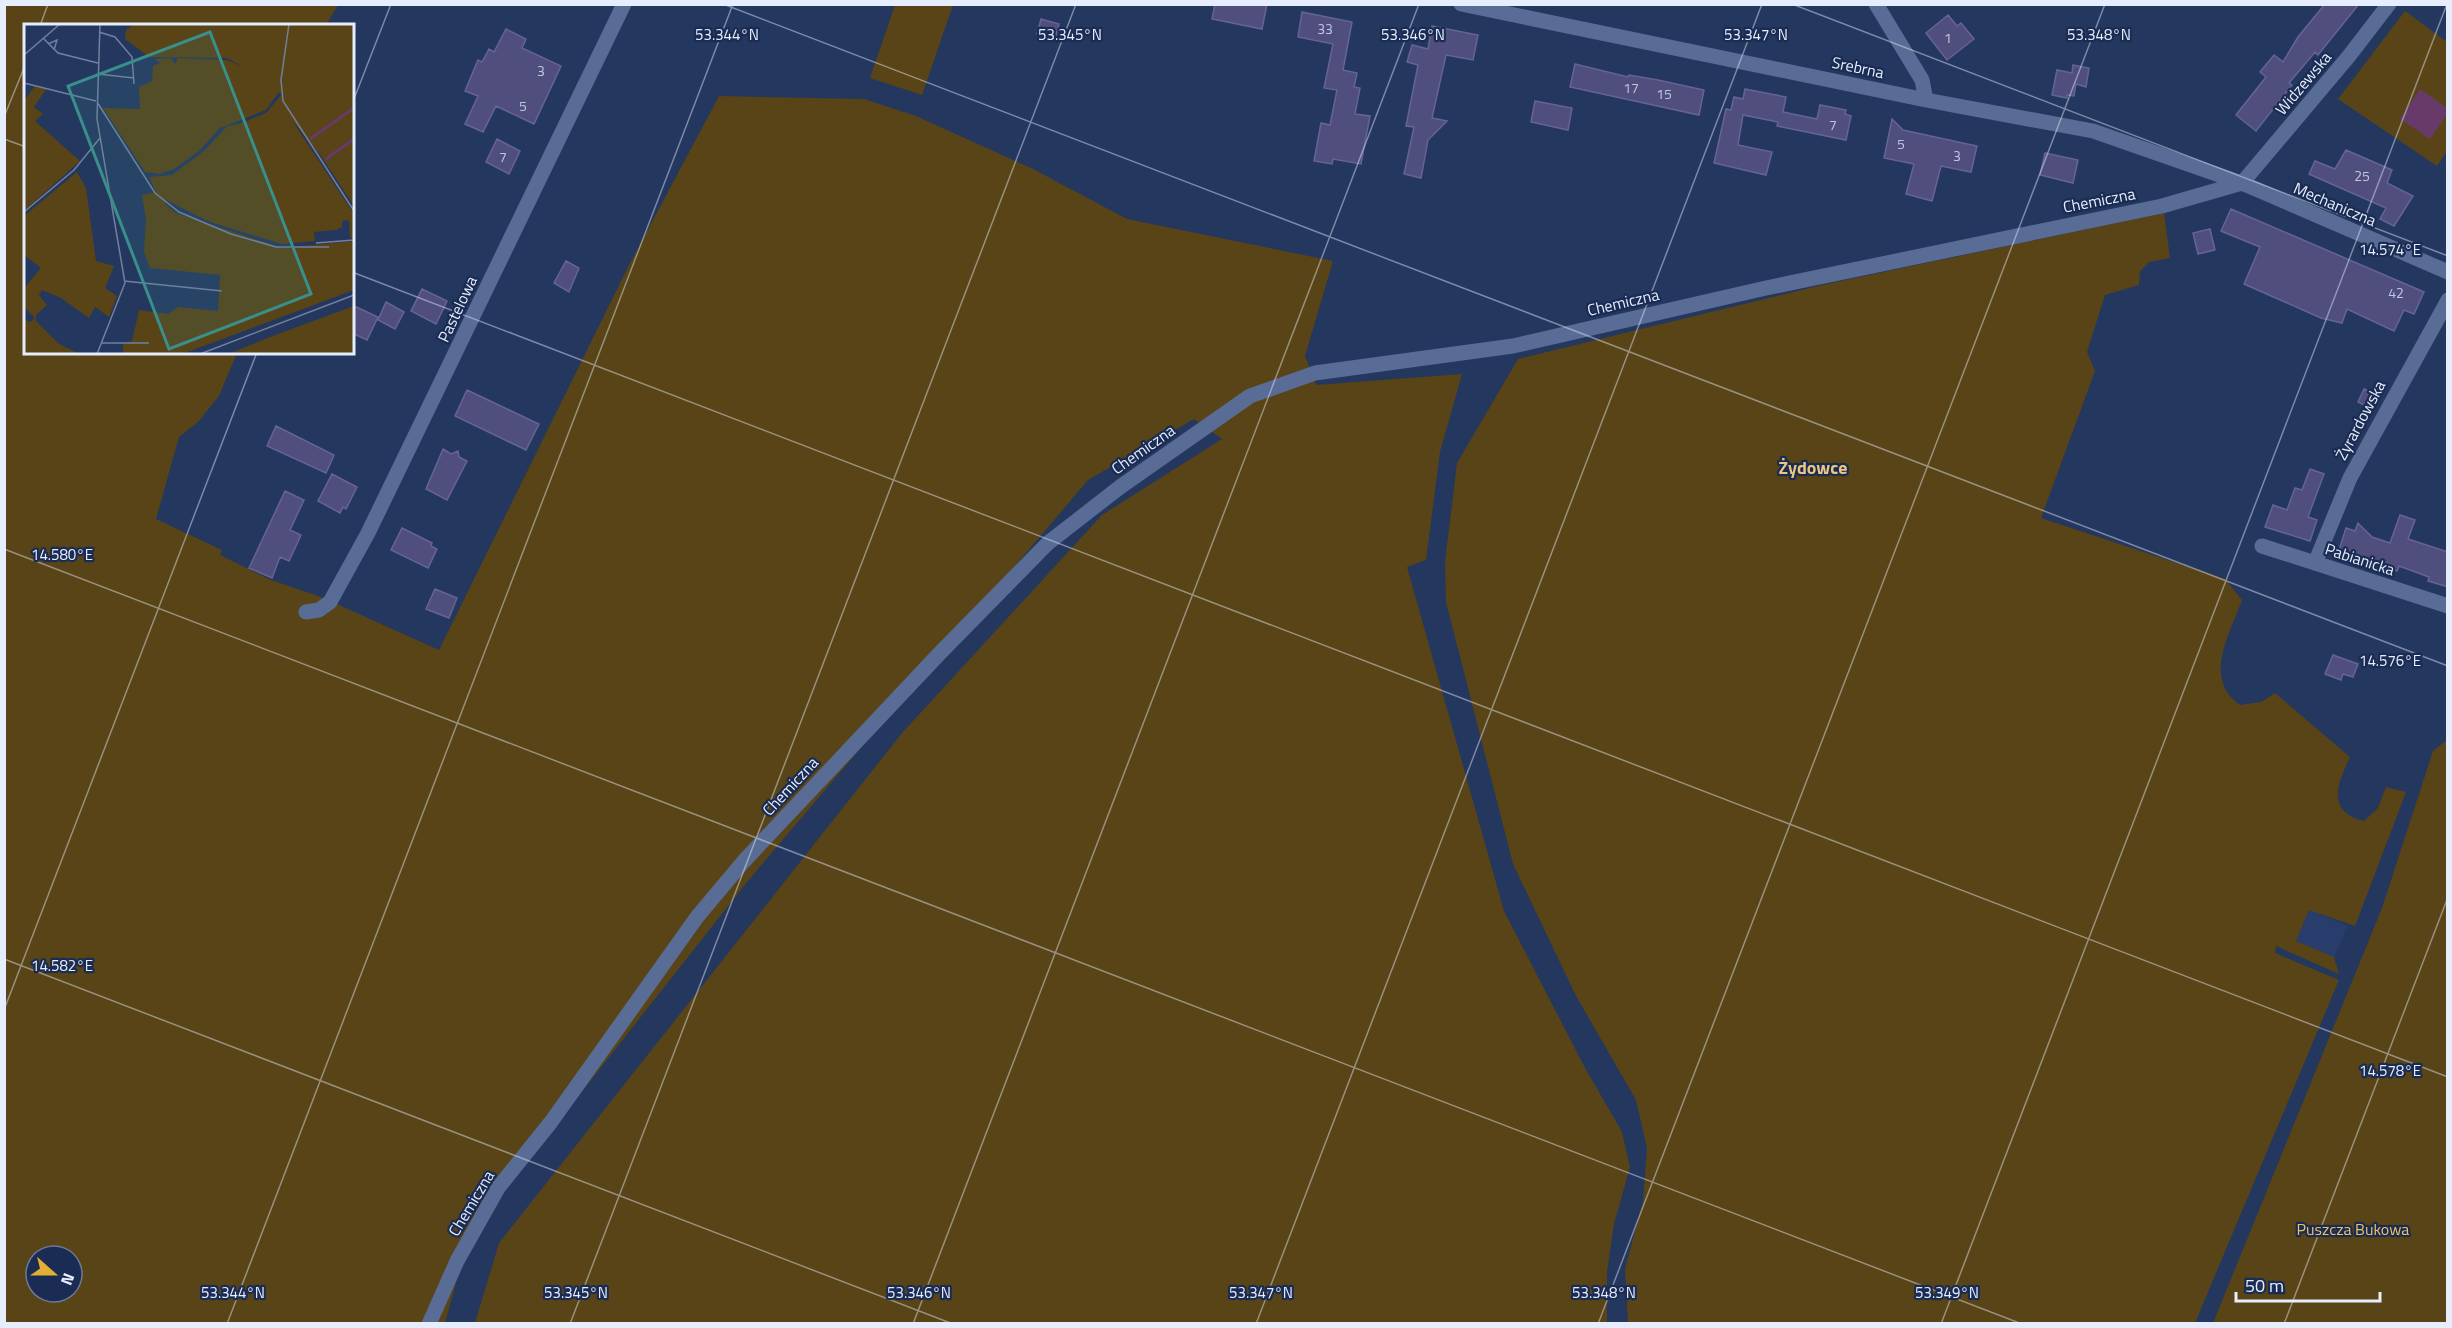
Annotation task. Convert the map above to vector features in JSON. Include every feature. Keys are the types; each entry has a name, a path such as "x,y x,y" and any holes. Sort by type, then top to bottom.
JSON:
{"street":[{"name":"Pastelowa","path":"306,612 319,610 330,602 368,532 624,4"},
{"name":"Srebrna","path":"1461,4 1926,100 2093,131 2242,183"},
{"path":"1876,4 1922,80 1926,100"},
{"name":"Widzewska","path":"2242,183 2349,57 2389,4"},
{"name":"Mechaniczna","path":"2242,183 2448,272"},
{"name":"Chemiczna","path":"429,1323 457,1261 498,1188 551,1122 698,917 744,861 939,654 1048,543 1119,487 1250,396 1315,373 1513,346 1766,288 2162,206 2242,183"},
{"name":"Żyrardowska","path":"2315,563 2354,469 2448,300"},
{"name":"Pabianicka","path":"2262,546 2448,606"}],"shaded area":[{"path":"2420,89 2447,108 2447,114 2430,139 2400,119"},
{"path":"2309,909 2348,926 2334,957 2296,941"}],"green space":[{"path":"5,5 338,5 327,24 24,24 24,354 237,354 219,396 198,422 179,437 156,519 222,550 220,555 271,580 321,597 439,650 628,267 719,96 864,99 916,116 1033,169 1127,219 1333,261 1305,356 1316,385 1462,374 1440,452 1426,560 1407,567 1504,911 1584,1066 1622,1132 1630,1167 1614,1224 1607,1272 1607,1323 475,1323 499,1243 902,733 1102,515 1222,439 1194,419 1088,480 747,882 469,1235 445,1323 5,1324"},
{"path":"895,5 953,5 922,95 870,78"},
{"path":"2405,11 2447,42 2447,151 2437,166 2338,99"},
{"path":"2164,213 2170,258 2149,262 2140,271 2139,285 2105,295 2087,352 2095,371 2041,518 2225,579 2242,600 2222,655 2223,682 2229,694 2240,705 2261,702 2275,693 2350,757 2338,795 2339,803 2352,816 2364,821 2378,808 2386,787 2406,792 2355,926 2309,910 2296,941 2334,957 2339,974 2276,946 2275,953 2339,980 2195,1323 1628,1323 1625,1269 1643,1201 1647,1148 1636,1100 1576,996 1513,864 1446,602 1445,562 1457,463 1518,359 1822,285"},
{"name":"Puszcza Bukowa","path":"2447,740 2447,1323 2213,1323 2382,908 2433,751"}],"building":[{"path":"1215,4 1267,4 1262,29 1212,19"},
{"path":"2325,4 2359,4 2318,55 2315,52 2289,83 2292,85 2256,131 2236,115 2266,77 2260,72 2274,55 2283,62 2298,37"},
{"path":"1302,12 1352,22 1343,70 1357,73 1354,87 1360,88 1355,114 1370,116 1361,164 1333,159 1332,164 1314,161 1321,123 1330,125 1337,90 1324,88 1333,44 1298,37"},
{"path":"1948,15 1957,26 1961,23 1974,39 1947,60 1926,33"},
{"path":"1041,19 1059,24 1055,39 1037,34"},
{"path":"1432,26 1478,35 1473,60 1446,55 1432,118 1447,121 1428,140 1421,178 1404,174 1414,127 1406,126 1418,65 1407,62 1412,45 1428,49"},
{"path":"506,29 526,39 522,48 561,66 534,124 496,106 483,132 465,124 478,96 465,91 478,60 482,62 489,49 494,52"},
{"path":"1575,64 1628,77 1629,75 1704,90 1699,115 1570,87"},
{"path":"2073,65 2089,68 2086,87 2076,84 2074,96 2067,95 2067,98 2052,95 2057,70 2072,73"},
{"path":"1745,89 1786,97 1783,112 1817,119 1820,105 1846,110 1845,114 1851,116 1846,140 1777,126 1778,122 1743,115 1738,145 1772,152 1766,175 1714,163 1726,109 1731,110 1734,97 1743,99"},
{"path":"1535,101 1572,108 1568,130 1531,122"},
{"path":"1892,119 1903,130 1977,146 1971,172 1941,166 1932,201 1906,194 1914,164 1884,158"},
{"path":"497,139 520,151 509,174 486,162"},
{"path":"2346,150 2392,170 2387,183 2413,196 2394,226 2380,219 2386,208 2309,174 2315,161 2335,169"},
{"path":"2045,153 2078,160 2073,183 2040,175"},
{"path":"2231,209 2424,292 2414,314 2404,310 2394,331 2347,309 2342,323 2321,318 2244,284 2260,247 2221,231"},
{"path":"2210,229 2215,250 2198,254 2193,233"},
{"path":"566,261 579,268 569,292 554,283"},
{"path":"422,289 447,301 436,324 411,311"},
{"path":"386,302 404,312 395,329 378,320"},
{"path":"354,306 378,317 367,340 354,334"},
{"path":"2364,389 2378,395 2372,409 2358,402"},
{"path":"467,390 539,424 526,450 455,416"},
{"path":"276,426 334,455 326,473 267,446"},
{"path":"443,449 451,454 458,451 459,457 467,461 447,500 426,489"},
{"path":"2310,469 2324,474 2308,517 2317,520 2310,541 2265,527 2273,505 2287,510 2295,488 2302,490"},
{"path":"332,474 357,487 346,509 343,507 340,513 318,501"},
{"path":"285,491 304,500 290,530 301,535 289,561 280,557 272,578 249,568"},
{"path":"2400,515 2415,520 2408,539 2448,552 2448,587 2428,581 2429,577 2399,566 2397,571 2339,550 2346,528 2355,531 2358,523 2372,537 2390,543"},
{"path":"402,528 432,543 431,546 437,549 428,568 391,550"},
{"path":"435,589 457,598 449,618 426,609"},
{"path":"2333,655 2358,664 2353,677 2343,674 2341,680 2325,674"}],"district":[{"name":"Żydowce","path":"1813,468"}]}
